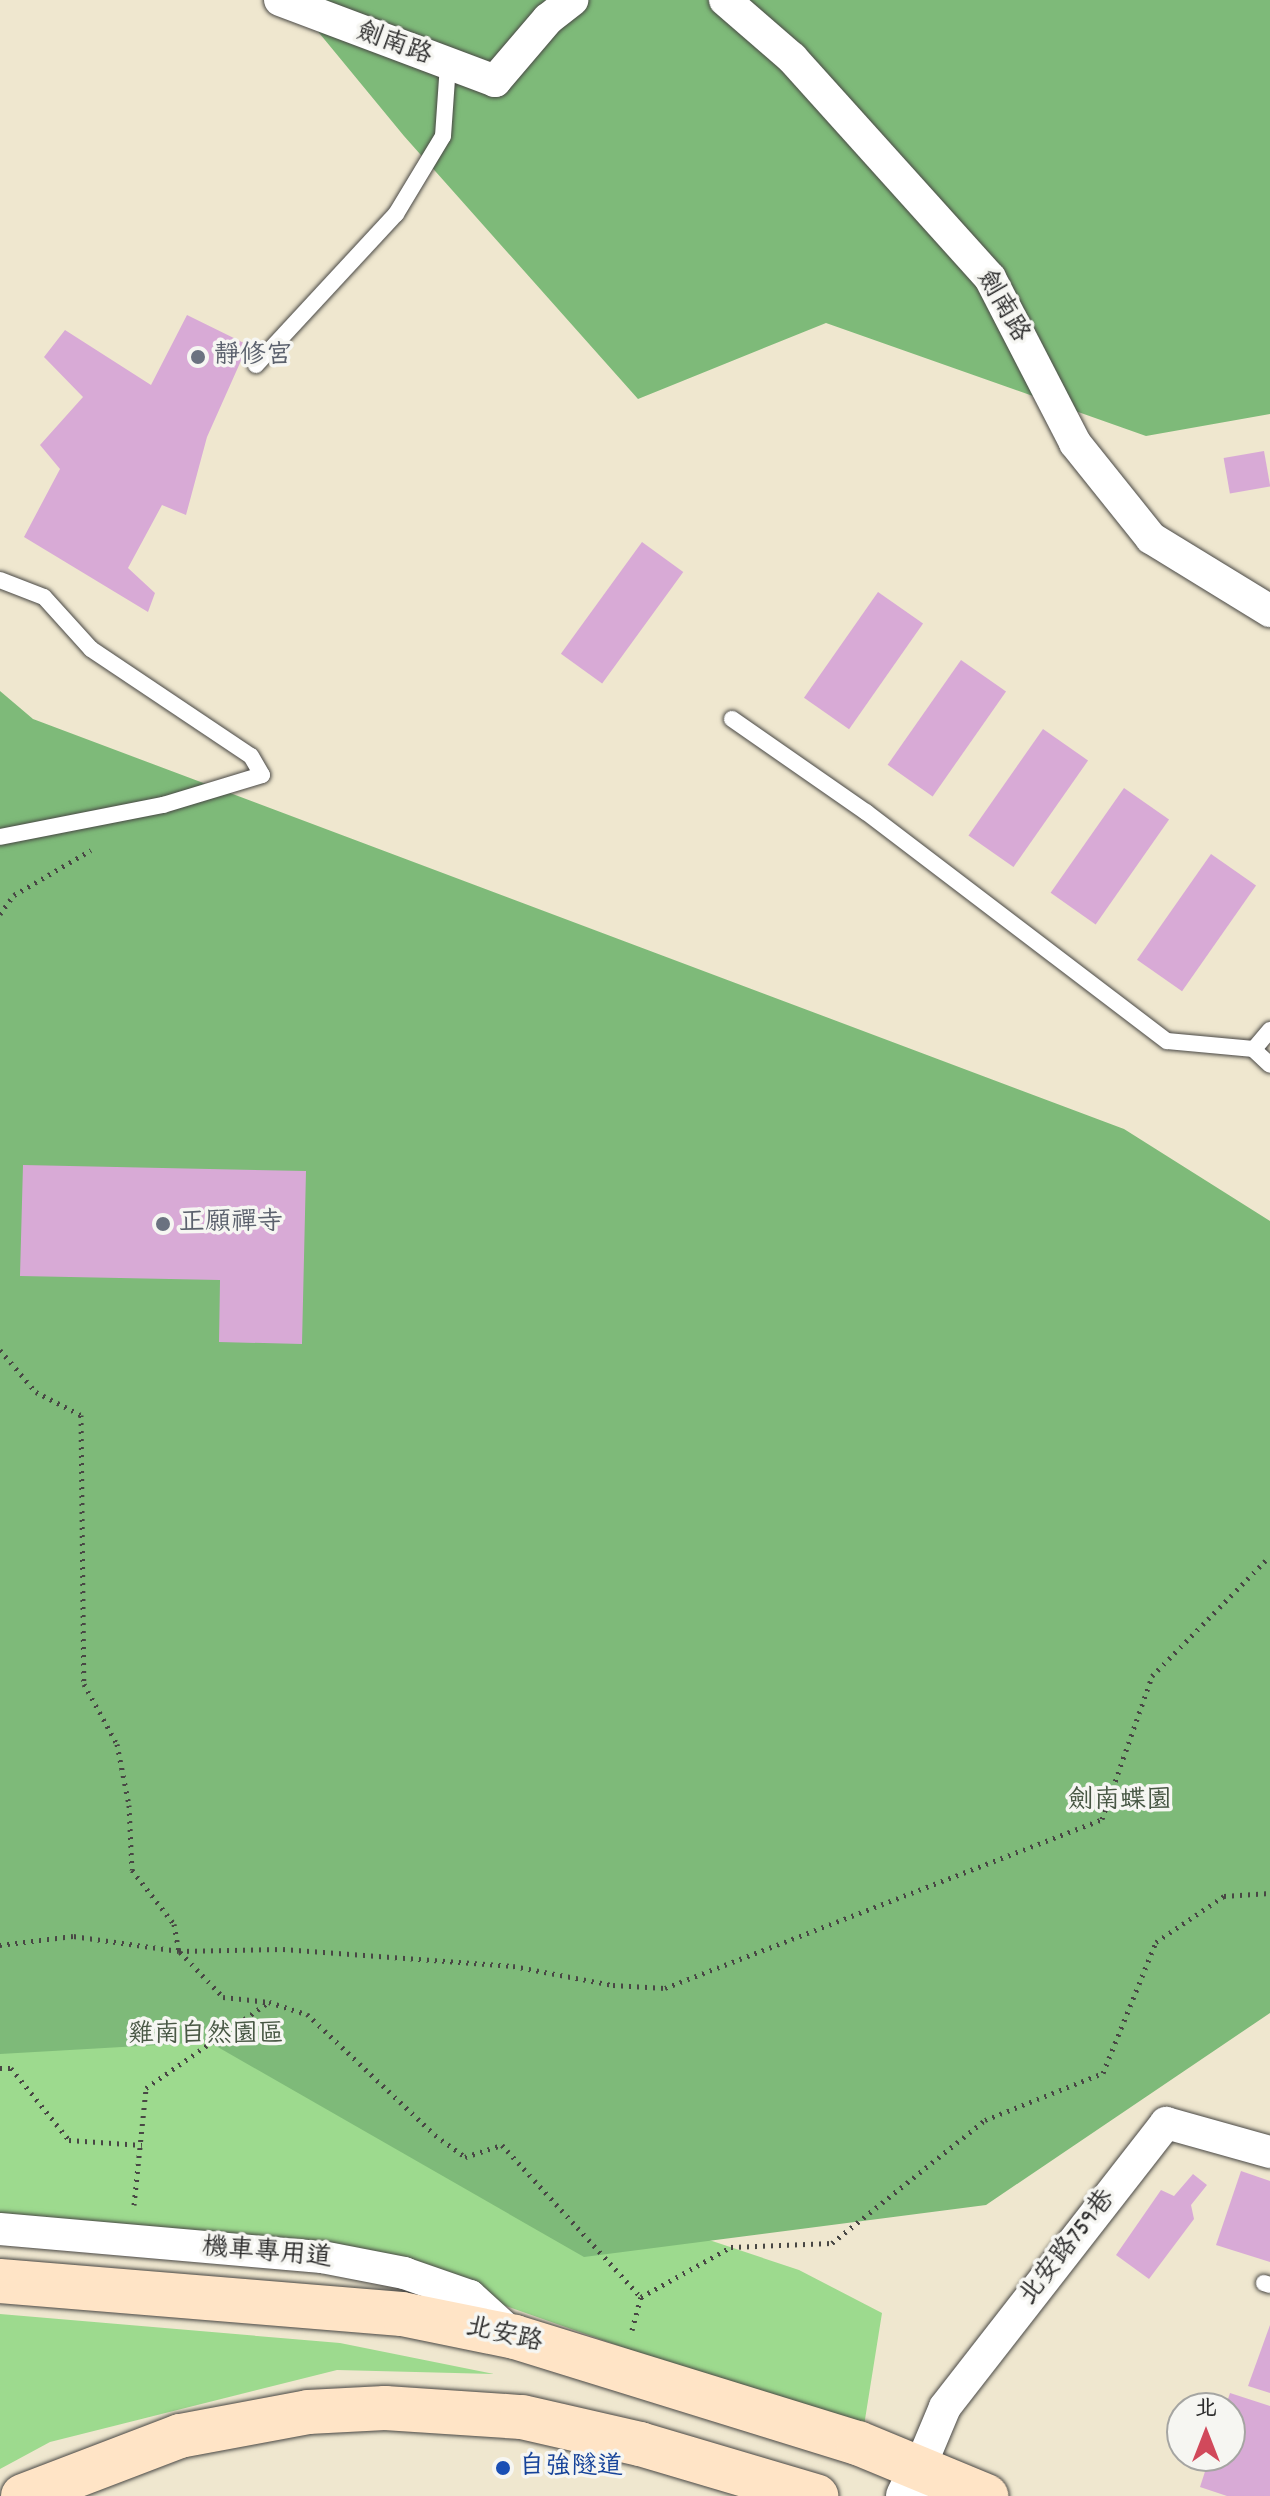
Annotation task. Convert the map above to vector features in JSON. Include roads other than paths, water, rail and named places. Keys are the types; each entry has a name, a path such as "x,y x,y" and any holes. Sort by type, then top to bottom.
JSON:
{"main road":[{"name":"北安路","path":"0,2281 402,2314 515,2337 623,2367 858,2443 912,2482 986,2496"},
{"path":"23,2496 180,2436 308,2412 385,2408 522,2417 640,2444 816,2496"}],"street":[{"name":"劍南路","path":"280,0 495,81 548,19 572,0"},
{"name":"劍南路","path":"725,0 792,58 990,278 1075,443 1151,538 1270,611"},
{"name":"北安路759巷","path":"912,2482 945,2407 1166,2123 1270,2152"},
{"name":"機車專用道","path":"0,2229 322,2257 404,2273 470,2296 515,2337"}],"lane":[{"path":"256,365 396,214 443,136 448,65"},
{"path":"0,580 44,597 91,649 251,756 262,775 163,805 0,837"},
{"path":"732,719 866,812 1167,1041 1253,1049 1270,1065"},
{"path":"1253,1049 1270,1030"}],"place":[{"name":"靜修宮","path":"198,357"},
{"name":"正願禪寺","path":"163,1224"},
{"name":"自強隧道","path":"503,2468"}],"park label":[{"name":"劍南蝶園","path":"1120,1802"},
{"name":"雞南自然園區","path":"206,2036"}]}
